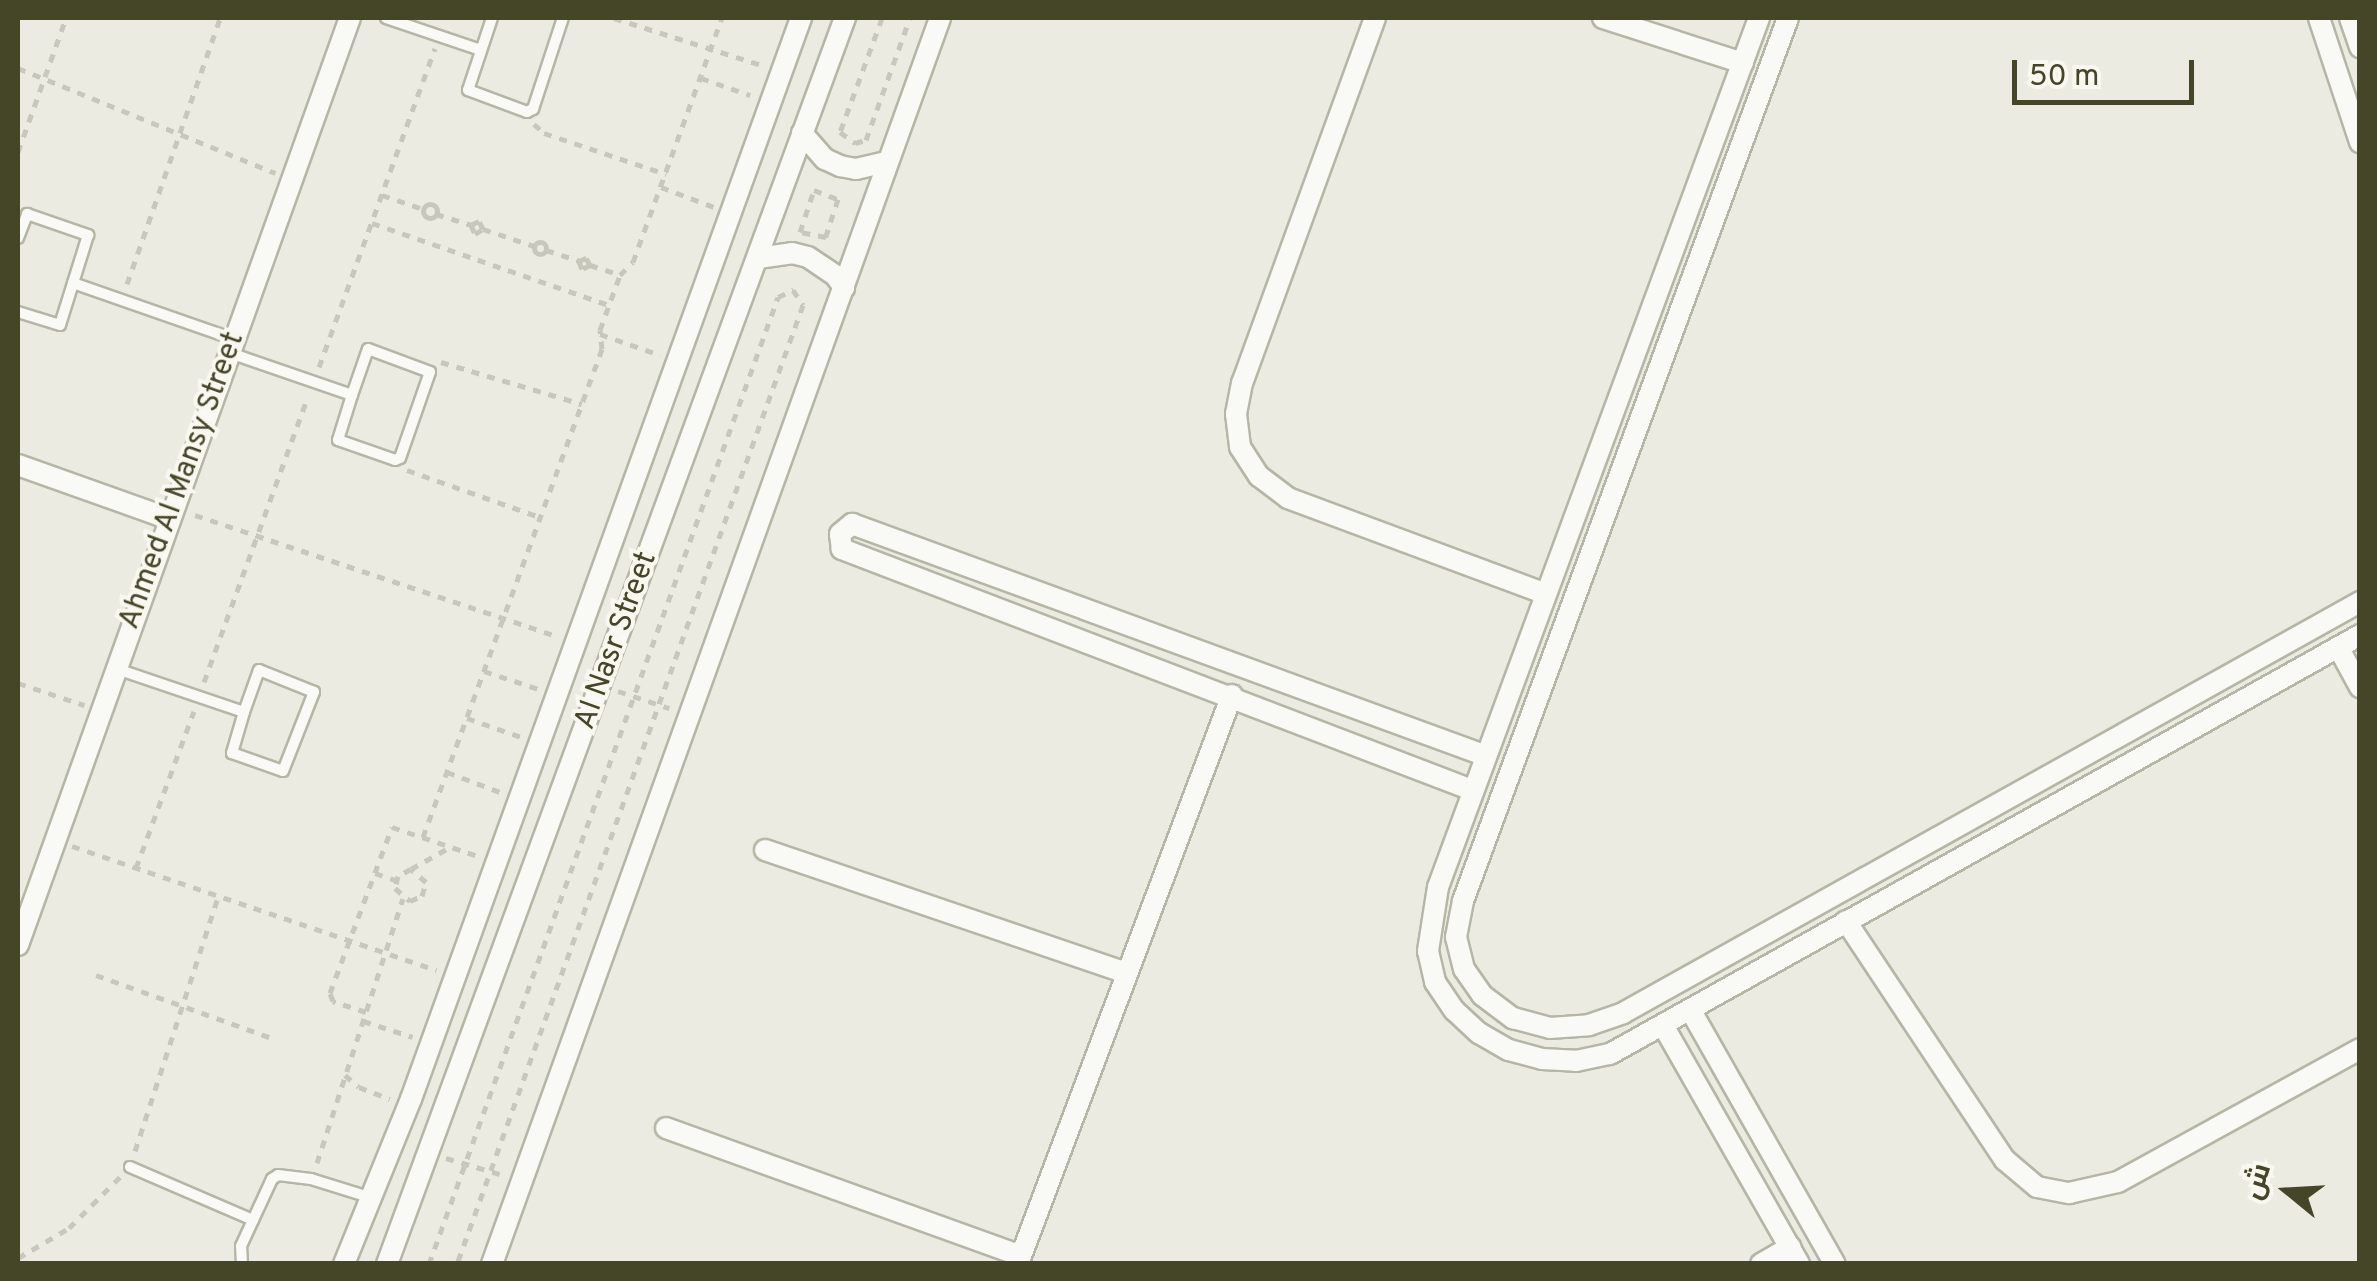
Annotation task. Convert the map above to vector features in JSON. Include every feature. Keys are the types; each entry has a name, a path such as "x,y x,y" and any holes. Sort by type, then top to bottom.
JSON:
{"street":[{"name":"Ahmed Al Mansy Street","path":"18,945 350,18"},
{"path":"344,1264 411,1099 801,18"},
{"name":"Al Nasr Street","path":"386,1264 845,18"},
{"path":"492,1264 940,18"},
{"path":"1375,18 1242,382 1236,414 1240,447 1259,476 1288,498 1544,593"},
{"path":"1603,18 1742,63"},
{"path":"1759,18 1438,887 1428,951 1435,982 1454,1010 1479,1034 1509,1050 1542,1060 1576,1061 1610,1054 2360,635"},
{"path":"1788,18 1462,901 1456,936 1464,969 1482,995 1513,1018 1550,1028 1589,1026 1623,1013 2360,602"},
{"path":"2319,18 2357,129"},
{"path":"2350,18 2360,48"},
{"path":"802,133 825,158 840,166 856,168 888,162"},
{"path":"758,258 775,254 808,257 835,274 844,288"},
{"path":"1622,388 1647,397"},
{"path":"18,465 172,514"},
{"path":"1472,790 842,549 840,534 852,524 1484,755"},
{"path":"962,594 971,567"},
{"path":"593,595 629,606"},
{"path":"2338,646 2360,687"},
{"path":"666,1128 1020,1260 1232,695"},
{"path":"1350,742 1361,710"},
{"path":"2076,760 2090,785"},
{"path":"765,850 1127,974"},
{"path":"1846,922 2005,1160 2037,1186 2069,1193 2118,1182 2360,1049"},
{"path":"1691,1011 1836,1264"},
{"path":"1664,1027 1794,1255 1761,1264"},
{"path":"1716,1119 1744,1103"}],"lane":[{"path":"386,18 481,50"},
{"path":"492,18 469,92 530,112 563,18"},
{"path":"18,238 28,214 88,233 60,326 18,312"},
{"path":"73,283 352,395"},
{"path":"368,349 429,370 400,458 395,460 338,440 368,349"},
{"path":"116,669 244,712"},
{"path":"259,670 314,692 285,771 232,753 244,712 259,670"},
{"path":"130,1167 253,1220"},
{"path":"242,1264 241,1246 272,1179 287,1174 373,1198"}],"path":[{"path":"18,152 66,18"},
{"path":"121,300 220,18"},
{"path":"614,18 781,72"},
{"path":"424,837 602,349 600,334 620,274 632,262 722,18"},
{"path":"882,18 840,132 855,143 866,140 910,18"},
{"path":"136,868 440,36"},
{"path":"18,68 292,180"},
{"path":"701,78 771,102"},
{"path":"530,112 544,133 666,174"},
{"path":"661,186 730,213"},
{"path":"814,190 838,199 826,237 800,232 814,190"},
{"path":"382,195 423,209 432,204 436,214 471,225 479,221 484,229 534,246 538,254 546,250 579,261 586,258 590,265 620,274"},
{"path":"372,223 609,305"},
{"path":"430,1264 778,297 794,290 803,305 457,1264"},
{"path":"600,334 677,361"},
{"path":"429,370 441,362 455,363 582,404"},
{"path":"400,458 412,473 540,517"},
{"path":"172,514 257,536 576,642"},
{"path":"484,671 557,696"},
{"path":"18,684 101,711"},
{"path":"601,685 690,714"},
{"path":"467,718 539,743"},
{"path":"447,772 519,800"},
{"path":"366,1012 330,998 392,827 496,863"},
{"path":"55,840 455,976"},
{"path":"396,880 452,846"},
{"path":"403,899 417,900 426,890 424,876 411,870"},
{"path":"375,873 396,880"},
{"path":"311,1179 403,899 396,880"},
{"path":"18,1258 69,1228 130,1167 218,896"},
{"path":"96,976 270,1037"},
{"path":"363,1021 430,1042"},
{"path":"346,1075 376,1096 411,1099"},
{"path":"429,1152 522,1181"}]}
